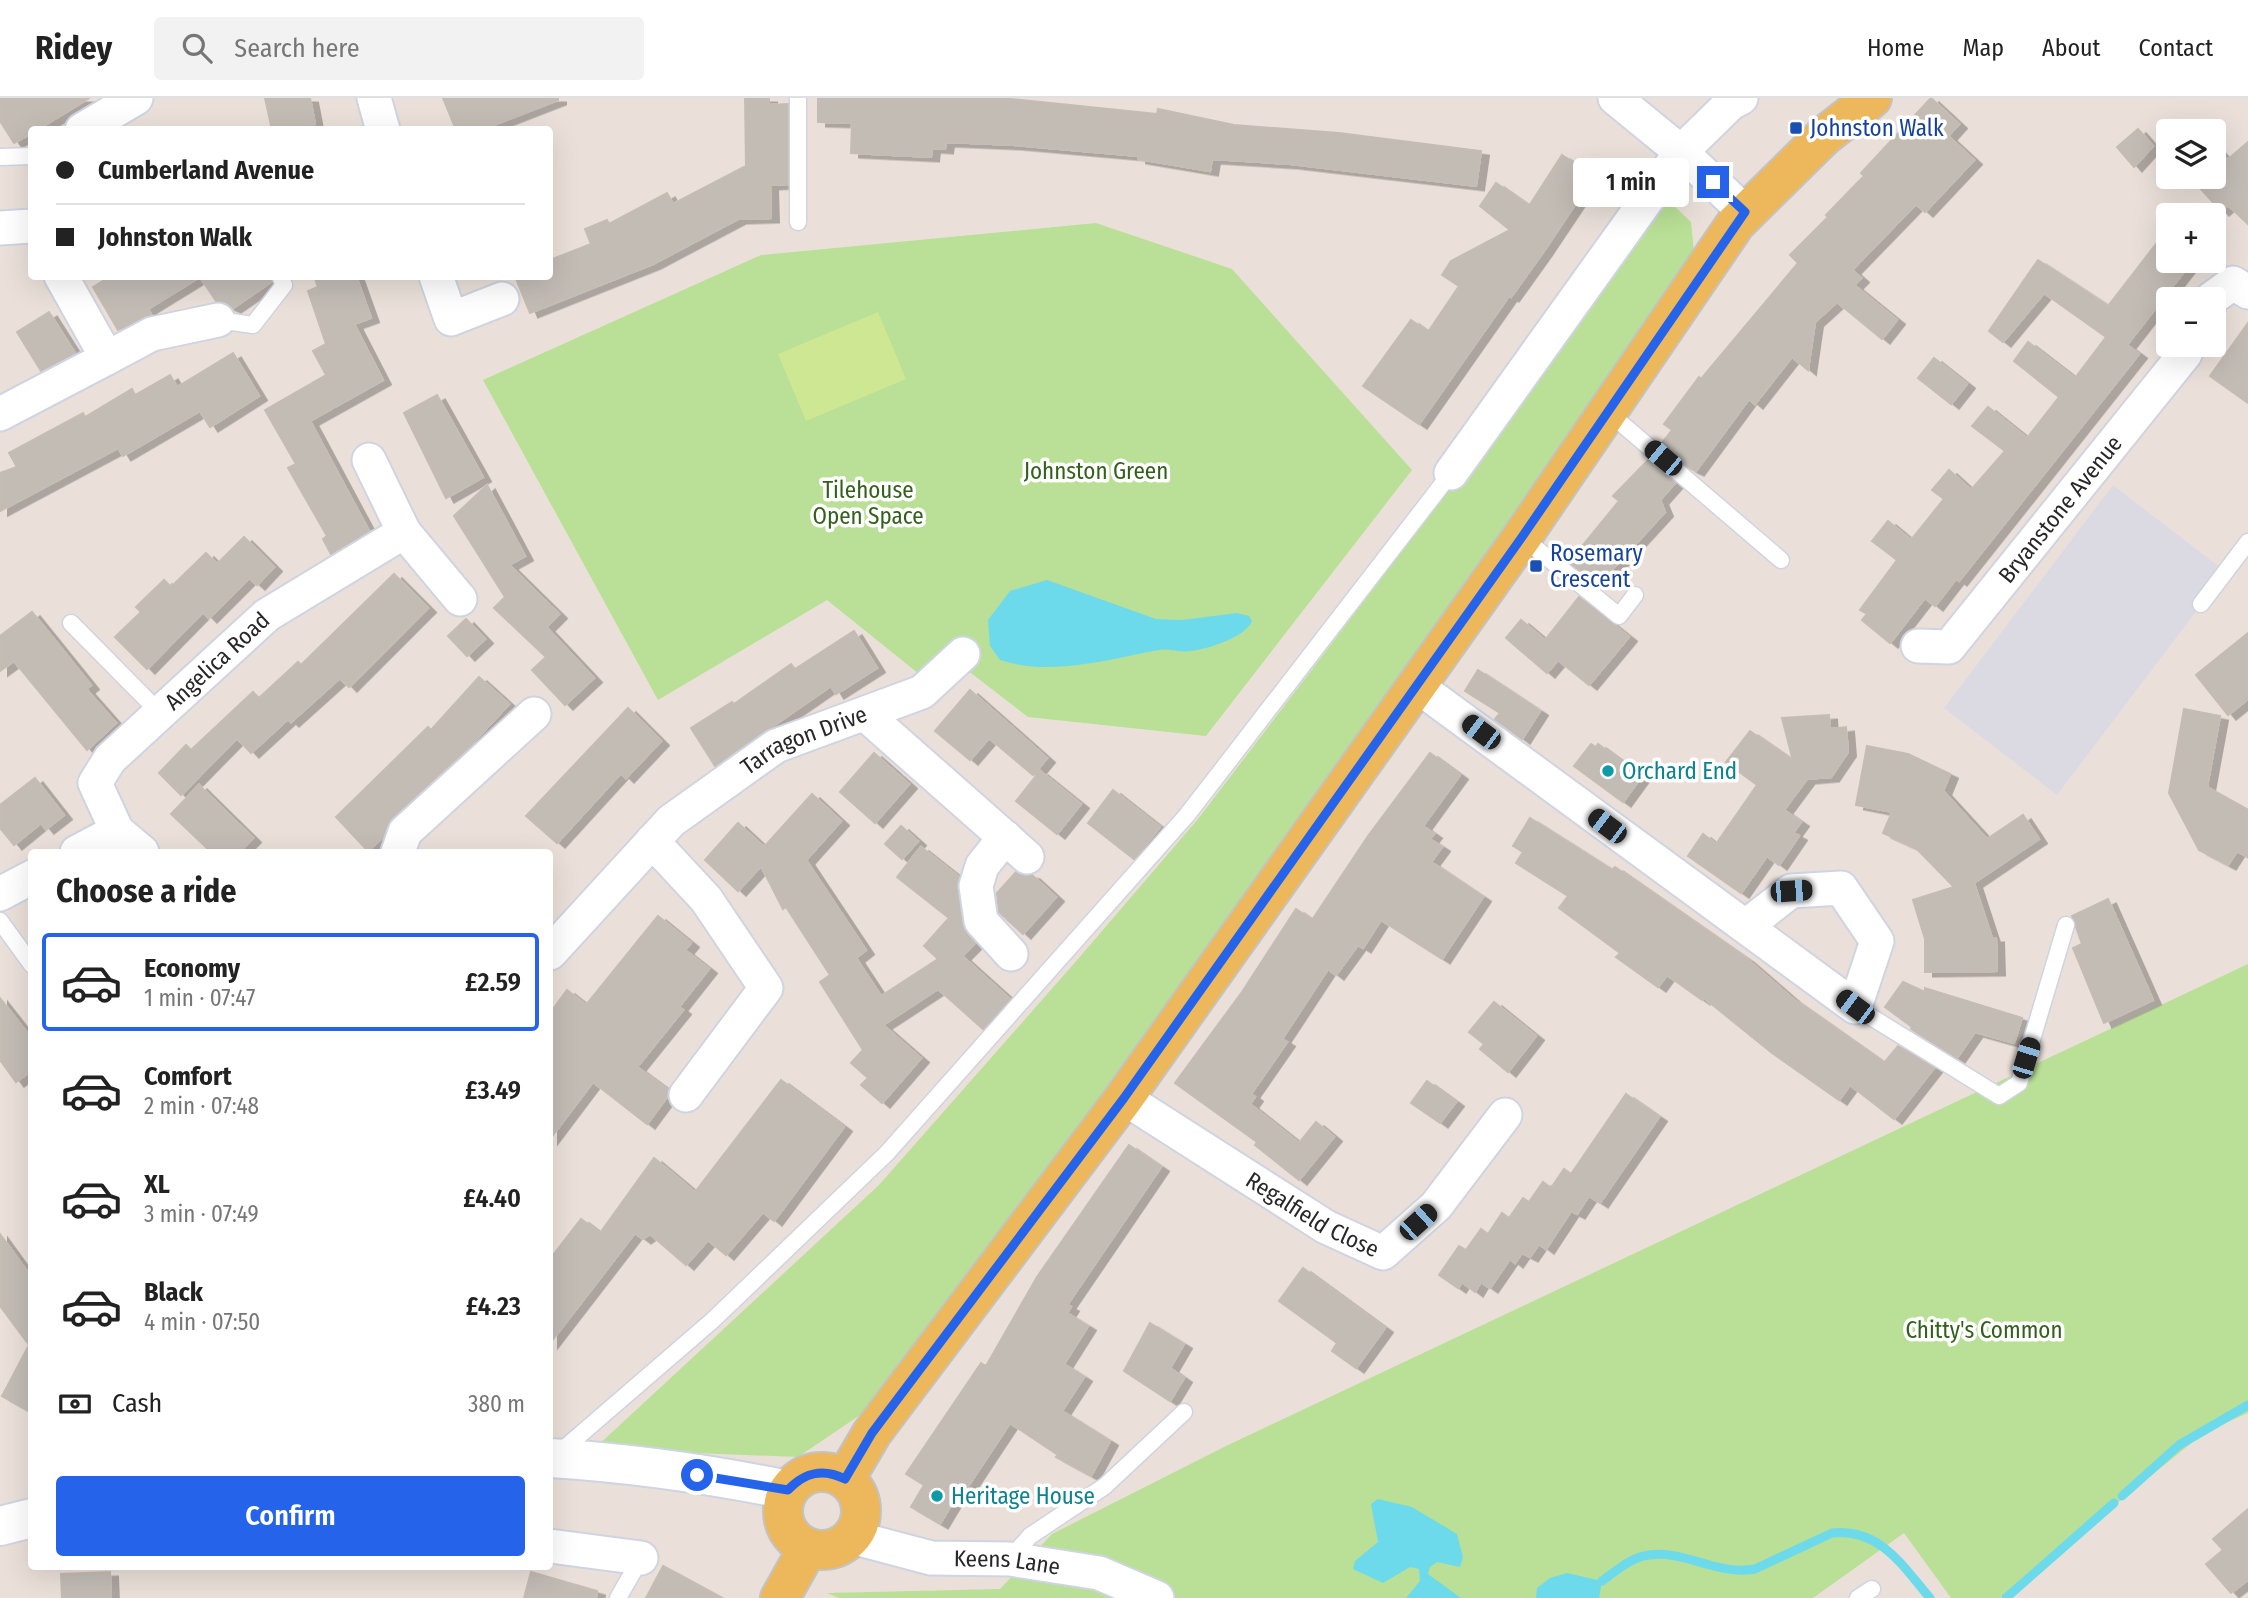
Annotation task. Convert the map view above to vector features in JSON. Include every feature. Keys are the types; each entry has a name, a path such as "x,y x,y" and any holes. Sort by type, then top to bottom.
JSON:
{"main road":[{"path":"845,1479 872,1433 1124,1098 1522,537 1745,212 1823,137 1872,98"},
{"path":"808,1474 834,1474 845,1479 854,1489 862,1513 852,1537 845,1544 827,1551 808,1548 790,1534 785,1524 782,1513 788,1490 808,1474"},
{"path":"780,1598 808,1548"}],"street":[{"path":"89,126 136,98"},
{"path":"374,98 382,126"},
{"path":"1615,98 1681,152 1745,212"},
{"path":"1451,472 1681,152 1731,103 1741,98"},
{"path":"0,228 28,226"},
{"path":"63,280 107,358"},
{"path":"437,280 451,319 502,299"},
{"path":"2226,288 2233,283 2248,292"},
{"path":"0,414 152,334 218,320"},
{"name":"Bryanstone Avenue","path":"1919,646 1949,646 2183,357"},
{"path":"369,460 404,532 460,598"},
{"name":"Angelica Road","path":"138,849 117,831 95,783 110,759 267,615 404,532"},
{"name":"Tarragon Drive","path":"553,950 671,821 776,746 922,692 962,654"},
{"path":"1417,685 1855,1007 1877,941 1841,888 1791,891 1746,926"},
{"path":"399,849 405,832 534,714"},
{"path":"865,714 1016,847 982,866 976,886 981,921 1011,954"},
{"path":"83,849 117,831"},
{"path":"652,841 706,899 766,988 686,1095"},
{"path":"0,894 28,879"},
{"name":"Regalfield Close","path":"1124,1098 1326,1227 1383,1253 1436,1206 1505,1115"},
{"path":"553,1459 600,1460 657,1467 788,1490"},
{"path":"0,1526 28,1519"},
{"name":"Keens Lane","path":"852,1537 931,1558 1010,1559 1099,1573 1157,1598"},
{"path":"553,1546 641,1558"}],"lane":[{"path":"798,98 798,222"},
{"path":"0,157 28,156"},
{"path":"218,320 253,325 284,285 282,280"},
{"path":"1608,412 1781,560"},
{"path":"553,1456 713,1320 887,1153 1187,816 1451,472"},
{"path":"1522,537 1619,616 1636,595"},
{"path":"2200,604 2248,542"},
{"path":"71,623 160,714"},
{"path":"0,921 28,960"},
{"path":"1855,1007 1999,1096 2019,1083 2066,925"},
{"path":"1010,1559 1030,1536 1105,1486 1184,1412"},
{"path":"618,1598 641,1558"}],"shaded area":[{"path":"2113,485 2226,572 2057,795 1944,708"}],"green space":[{"path":"1669,201 1691,222 1694,252 1265,878 863,1413 798,1457 594,1449 879,1185 1078,959 1198,819"},
{"name":"Johnston Green","path":"1096,223 1232,269 1412,470 1206,736 1028,717 945,653 919,674 827,600 658,700 483,380 761,255"},
{"path":"878,312 906,379 806,421 778,354"},
{"name":"Chitty's Common","path":"2248,964 2248,1413 2205,1432 2000,1598 1951,1598 1904,1533 1813,1598 839,1598 827,1593 1000,1589 1052,1534 1226,1446"}],"water":[{"path":"1047,580 1156,619 1182,620 1237,613 1249,616 1252,621 1235,637 1191,651 1159,650 1060,667 1019,665 1000,660 990,646 988,620 1010,591"},
{"path":"1378,1499 1412,1507 1457,1534 1463,1557 1460,1567 1437,1562 1430,1567 1428,1574 1461,1598 1406,1598 1420,1581 1419,1569 1410,1567 1383,1583 1353,1569 1355,1561 1378,1542 1371,1504"},
{"path":"1567,1573 1602,1581 1599,1598 1536,1598 1537,1588 1550,1578"}],"building":[{"path":"0,98 89,98 44,126 28,126 28,135 14,143 0,121"},
{"path":"265,98 310,98 315,124 271,126"},
{"path":"443,98 558,98 491,126 454,126"},
{"path":"745,98 769,98 769,105 788,104 788,184 770,185 771,218 738,219 653,264 530,313 517,280 553,280 553,259 591,244 585,229 607,220 609,224 667,193 673,204 746,166"},
{"path":"818,98 1001,98 1157,114 1158,109 1234,125 1339,133 1481,151 1476,186 1290,164 1212,159 1210,171 1138,159 1138,156 1014,145 946,142 945,149 932,148 931,157 851,153 852,123 818,122"},
{"path":"1931,98 1959,124 1948,136 1974,160 1925,212 1916,204 1852,270 1861,278 1854,285 1897,320 1882,339 1837,302 1815,322 1808,370 1792,357 1755,404 1749,399 1696,471 1689,468 1661,444 1672,430 1664,424 1699,377 1701,379 1798,263 1790,255 1828,217 1826,215 1864,176 1861,173"},
{"path":"2138,129 2153,146 2134,167 2117,147"},
{"path":"2248,142 2248,224 2228,205 2226,207 2226,203 2214,203 2201,189 2226,189 2227,160"},
{"path":"1562,155 1594,176 1544,251 1419,424 1363,386 1411,320 1428,332 1459,286 1442,275 1451,261 1510,230 1480,206 1496,183 1529,206"},
{"path":"2156,244 2156,273 2183,273 2172,287 2156,287 2156,308 2127,345 2139,354 1959,581 1956,579 1935,606 1925,598 1890,643 1862,620 1867,614 1860,610 1897,560 1872,541 1888,521 1911,540 1944,499 1932,490 1949,470 1971,490 2005,451 1972,426 1988,407 2027,438 2059,397 2014,361 2028,342 2075,378 2106,337 2044,293 2003,342 1989,331 2038,260 2108,306"},
{"path":"104,280 195,280 148,309 151,314 118,330 93,287"},
{"path":"202,280 271,280 233,308 216,301"},
{"path":"315,280 357,280 371,318 354,324 383,380 310,421 369,531 331,554 323,539 327,536 288,468 296,464 265,410 326,375 313,351 326,344 308,291 318,287"},
{"path":"49,312 75,353 41,371 17,332"},
{"path":"2248,323 2248,403 2210,376"},
{"path":"233,353 259,396 210,427 200,411 123,456 118,448 0,511 0,473 17,467 9,453 83,413 85,417 132,389 135,395 170,375 177,387"},
{"path":"1934,358 1967,384 1951,404 1918,378"},
{"path":"437,395 483,477 446,498 404,413"},
{"path":"1648,460 1675,483 1660,500 1665,512 1598,585 1569,562 1619,501 1613,496"},
{"path":"487,485 525,556 509,565 559,614 546,627 594,678 565,705 532,670 546,657 494,608 505,597 454,516"},
{"path":"244,537 274,567 257,585 249,578 209,618 203,612 147,669 115,637 141,612 136,607 164,580 171,587 206,553 217,564"},
{"path":"394,574 428,608 349,687 340,678 291,722 288,719 251,753 237,738 181,795 159,773 186,745 191,750 253,692 259,698 298,662 301,665"},
{"path":"1579,597 1629,637 1589,685 1558,660 1547,673 1506,638 1521,620 1545,640"},
{"path":"32,612 91,685 86,689 116,723 87,750 14,661 0,671 0,636"},
{"path":"466,619 485,639 467,656 448,636"},
{"path":"854,631 877,668 836,694 831,686 715,766 691,728 732,702 734,704 791,664 795,669"},
{"path":"2248,633 2248,699 2228,715 2196,675"},
{"path":"1478,670 1540,711 1522,739 1495,719 1500,713 1465,691"},
{"path":"479,677 509,704 472,744 392,818 383,837 370,849 366,849 336,817 428,727 431,730"},
{"path":"970,690 1047,758 1033,775 989,738 970,760 935,731"},
{"path":"628,708 661,741 626,778 621,773 557,843 526,816"},
{"path":"2184,709 2220,716 2207,787 2248,810 2248,857 2237,851 2228,865 2199,850 2169,793"},
{"path":"1829,715 1830,729 1846,727 1848,752 1831,777 1807,779 1784,810 1801,822 1793,833 1799,836 1779,865 1767,856 1741,893 1688,856 1703,834 1716,844 1757,785 1726,762 1750,731 1793,761 1782,718"},
{"name":"Orchard End","path":"1591,744 1596,747 1598,744 1642,776 1623,802 1574,766"},
{"path":"1867,746 1908,754 1950,774 1943,791 1987,839 2023,815 2039,839 1974,883 1992,938 1996,938 1997,971 1925,972 1925,939 1913,900 1954,887 1916,848 1883,833 1892,812 1856,805"},
{"path":"874,753 909,784 875,823 840,792"},
{"path":"1430,753 1460,775 1423,826 1434,834 1430,839 1442,847 1431,862 1483,897 1442,959 1381,920 1363,948 1358,945 1336,975 1328,969 1282,1039 1287,1042 1251,1094 1255,1097 1250,1104 1299,1143 1316,1122 1334,1137 1299,1180 1255,1145 1257,1142 1175,1083 1242,992 1296,909 1312,920 1368,836"},
{"path":"1040,771 1081,804 1057,834 1016,801"},
{"path":"35,778 64,815 46,829 41,823 14,845 0,828 0,805"},
{"path":"199,785 253,838 242,849 208,849 171,814"},
{"path":"1113,790 1160,827 1134,859 1088,823"},
{"path":"812,794 841,821 806,860 866,950 856,958 881,996 938,959 924,946 949,918 897,877 921,847 959,877 962,924 975,943 962,956 1010,999 983,1029 938,989 883,1025 921,1058 882,1103 861,1085 868,1078 851,1063 863,1050 820,982 830,975 786,907 783,909 761,866 738,891 705,860 738,823 764,847"},
{"path":"1530,818 1612,870 1615,867 1747,959 1793,999 1884,1063 1898,1046 1934,1068 1894,1119 1850,1085 1839,1100 1772,1053 1704,998 1702,1000 1667,975 1658,987 1616,957 1620,953 1559,908 1568,896 1516,863 1523,852 1513,846"},
{"path":"901,826 918,841 902,859 885,844"},
{"path":"1016,872 1032,875 1056,897 1023,934 999,912 997,893"},
{"path":"2108,899 2153,1000 2104,1023 2073,948 2082,944 2072,916"},
{"path":"658,916 691,943 685,950 709,969 679,1007 683,1010 637,1067 668,1090 667,1097 647,1124 593,1082 553,1135 553,1009 567,990 586,1005"},
{"path":"1903,982 1925,992 1925,988 2022,1018 2014,1043 1975,1032 1957,1058 1911,1029 1912,1027 1885,1007"},
{"path":"0,998 28,1034 28,1073 16,1082 0,1060"},
{"path":"1494,1002 1536,1036 1508,1072 1480,1049 1484,1044 1469,1032"},
{"path":"781,1080 844,1127 774,1221 763,1212 726,1255 708,1240 686,1265 650,1234 643,1239 635,1233 553,1339 553,1255 581,1219 600,1233 654,1158 695,1192"},
{"path":"1427,1081 1456,1102 1440,1123 1411,1103"},
{"path":"1626,1094 1659,1117 1600,1203 1589,1196 1577,1214 1571,1211 1546,1249 1539,1244 1530,1257 1522,1253 1515,1263 1510,1259 1490,1288 1481,1282 1475,1292 1462,1282 1458,1288 1439,1275 1459,1246 1466,1250 1481,1229 1488,1234 1502,1213 1509,1218 1523,1198 1529,1202 1543,1182 1551,1188 1564,1169 1571,1174"},
{"path":"1129,1145 1161,1167 1067,1305 1071,1307 1067,1313 1088,1326 1064,1364 1084,1377 1062,1411 1110,1441 1091,1476 1056,1457 1058,1455 1010,1423 963,1494 959,1492 940,1524 911,1507 924,1485 906,1474 981,1363 986,1366 1037,1277"},
{"path":"0,1234 28,1272 28,1344 0,1306"},
{"path":"1303,1268 1385,1328 1356,1368 1332,1351 1337,1343 1279,1301"},
{"path":"1150,1323 1184,1344 1170,1368 1184,1378 1170,1401 1124,1371"},
{"path":"28,1347 28,1411 2,1396"},
{"path":"2248,1509 2248,1580 2231,1593 2206,1564 2223,1550 2213,1539"},
{"path":"663,1566 722,1598 646,1598"},
{"path":"110,1572 111,1598 62,1598 61,1574"},
{"path":"531,1572 597,1591 596,1598 524,1598"}],"waterway":[{"path":"2122,1496 2179,1445 2248,1405"},
{"path":"2006,1598 2114,1503"},
{"path":"1602,1581 1630,1561 1649,1555 1676,1556 1728,1569 1755,1569 1832,1533 1849,1533 1877,1543 1889,1552 1930,1598"}],"place":[{"name":"Johnston Walk","path":"1796,128"},
{"name":"Rosemary Crescent","path":"1536,566"},
{"name":"Orchard End","path":"1608,771"},
{"name":"Heritage House","path":"937,1496"}],"route":[{"path":"697,1475 788,1490 797,1480 808,1474 821,1472 845,1479 872,1433 1124,1098 1387,729 1745,212 1713,182"}],"park label":[{"name":"Tilehouse Open Space","path":"868,503"}]}
